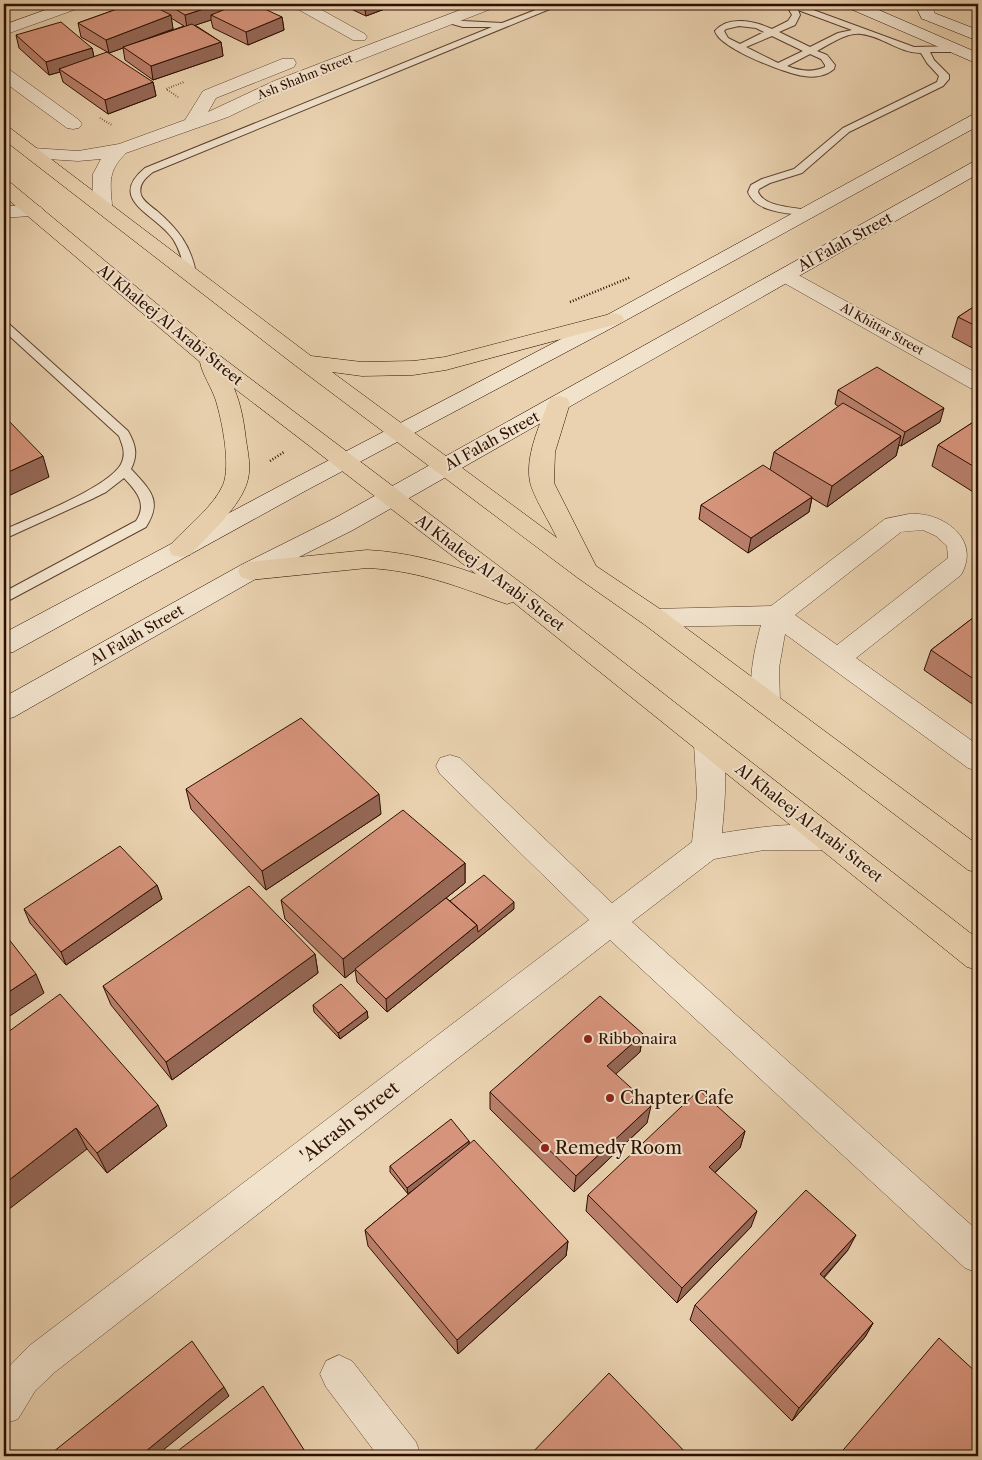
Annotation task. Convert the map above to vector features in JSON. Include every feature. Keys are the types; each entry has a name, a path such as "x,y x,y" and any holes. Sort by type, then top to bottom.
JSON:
{"highway":[{"path":"4,132 445,467 587,572 654,618 978,861"},
{"name":"Al Khaleej Al Arabi Street","path":"4,187 207,357 532,604 978,957"},
{"path":"304,361 362,369 413,368 454,361 614,319"},
{"path":"181,549 228,496 238,474 231,408 207,357"},
{"path":"560,404 543,451 540,471 542,483 587,572"},
{"path":"250,571 367,559 402,560 431,567 532,604"}],"street":[{"path":"4,30 76,4"},
{"path":"300,4 359,37"},
{"name":"Ash Shahm Street","path":"32,153 78,156 120,149 232,109 280,85 448,12 490,4"},
{"path":"852,4 959,49 978,59"},
{"path":"907,7 924,7 978,36"},
{"path":"420,14 448,12"},
{"path":"341,44 377,30"},
{"path":"192,124 209,95 304,57"},
{"path":"4,74 73,124"},
{"path":"209,95 210,102 215,106 232,109"},
{"path":"4,645 344,461 614,319 978,119"},
{"path":"102,205 102,172 108,160 120,149"},
{"name":"Al Falah Street","path":"4,710 250,571 344,524 560,404 978,167"},
{"path":"4,212 34,212"},
{"name":"Al Khittar Street","path":"786,276 978,383"},
{"path":"654,618 776,615 894,526 908,522 925,522 941,528 954,537 961,548 960,560 952,569 837,659"},
{"path":"776,615 978,760"},
{"path":"766,702 766,655 776,615"},
{"path":"706,848 711,795 708,744"},
{"path":"450,766 611,922 978,1255"},
{"name":"'Akrash Street","path":"4,1404 22,1378 42,1359 706,848 764,838 828,838"},
{"path":"340,1374 402,1456"}],"lane":[{"path":"190,273 189,261 172,229 137,199 134,188 140,177 155,166 558,4"},
{"path":"790,4 902,46 925,51 959,49"},
{"path":"740,47 772,33 795,20 796,14 790,4"},
{"path":"448,12 463,24 506,25"},
{"path":"730,24 749,24 772,33 829,61 829,69 825,72 810,75 793,72 740,47 720,35 719,31 730,24"},
{"path":"780,66 842,35 861,31"},
{"path":"808,213 778,208 760,202 753,192 755,187 766,181 798,171 846,130 940,84 944,79 944,75 930,61 925,51"},
{"path":"4,325 124,434 131,450 130,460 124,470 105,487 4,535"},
{"path":"4,598 141,524 150,510 150,503 146,495 124,470"}],"path":[{"path":"270,460 291,447"}],"building":[{"path":"131,4 149,4 171,15 106,40 78,23"},
{"path":"167,4 219,4 185,15"},
{"path":"238,4 254,4 282,17 246,32 211,15"},
{"path":"353,4 381,4 365,10"},
{"path":"61,22 92,48 46,62 16,35"},
{"path":"192,24 221,42 151,66 123,47"},
{"path":"107,52 153,82 105,100 59,69"},
{"path":"978,304 978,327 958,317"},
{"path":"877,367 944,408 905,432 838,390"},
{"path":"843,403 901,436 832,486 774,452"},
{"path":"4,416 43,456 4,474"},
{"path":"978,419 978,469 938,445"},
{"path":"763,465 812,497 751,538 701,505"},
{"path":"978,614 978,682 931,650"},
{"path":"301,718 379,794 262,871 186,789"},
{"path":"403,810 465,863 343,959 281,900"},
{"path":"120,846 157,885 61,952 24,909"},
{"path":"484,875 514,902 478,932 477,925 450,901"},
{"path":"249,886 315,954 166,1062 103,986"},
{"path":"446,898 477,925 386,999 355,969"},
{"path":"4,933 36,974 4,995"},
{"path":"341,984 367,1011 338,1033 313,1005"},
{"path":"60,994 158,1105 97,1153 76,1128 4,1184 4,1035"},
{"path":"600,996 643,1034 607,1066 651,1106 576,1176 490,1092"},
{"path":"699,1090 745,1131 709,1167 757,1211 682,1288 588,1195"},
{"path":"451,1119 469,1141 407,1188 390,1166"},
{"path":"474,1140 568,1241 457,1340 365,1230"},
{"path":"806,1190 856,1235 820,1274 873,1323 799,1408 695,1305"},
{"path":"939,1338 978,1374 978,1456 838,1456"},
{"path":"192,1341 224,1387 140,1456 48,1456"},
{"path":"609,1373 689,1456 529,1456"},
{"path":"263,1386 308,1456 171,1456"}],"place":[{"name":"Ribbonaira","path":"588,1039"},
{"name":"Chapter Cafe","path":"610,1098"},
{"name":"Remedy Room","path":"545,1148"}]}
